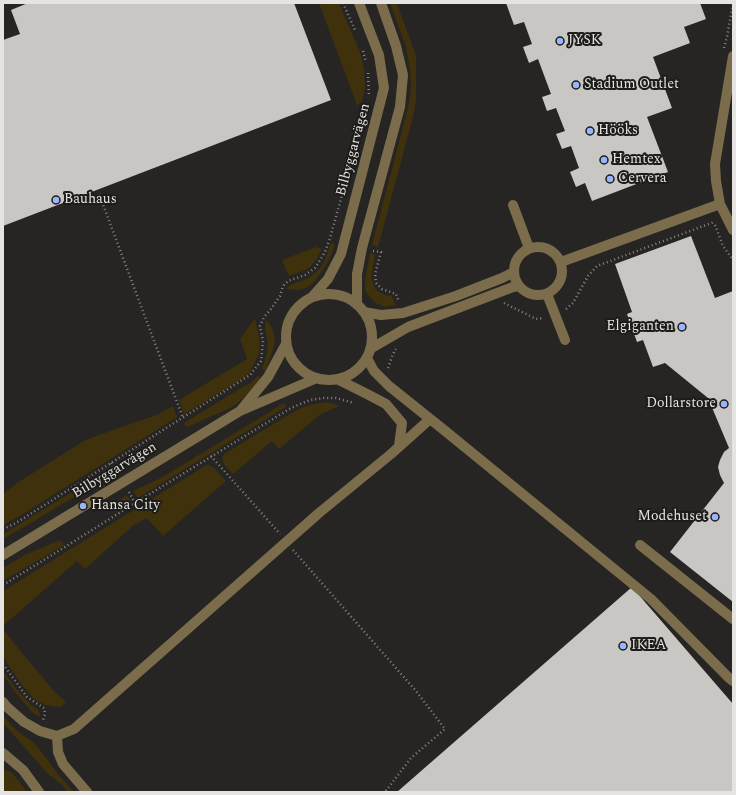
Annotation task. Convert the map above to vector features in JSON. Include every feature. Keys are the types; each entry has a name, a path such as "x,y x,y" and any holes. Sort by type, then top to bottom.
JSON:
{"street":[{"name":"Bilbyggarvägen","path":"312,297 328,279 341,254 384,88 379,55 359,3"},
{"path":"381,3 396,46 403,75 400,107 362,248 357,274 361,308 369,320 372,339 368,353 361,365 346,377 336,379 327,380 308,375 300,369 289,354 286,344 287,325 296,308 312,297 321,294 340,295 349,299 361,308 381,315 403,313 456,296 514,272"},
{"path":"733,56 715,164 720,204 733,230"},
{"path":"561,262 720,204"},
{"path":"513,205 530,248"},
{"path":"537,246 551,250 557,255 561,262 563,269 559,284 554,290 547,294 532,294 525,291 519,286 516,280 514,264 523,252 530,248 537,246"},
{"path":"368,353 408,327 519,286"},
{"path":"547,294 565,340"},
{"name":"Bilbyggarvägen","path":"240,412 268,377 286,344"},
{"path":"368,353 374,371 388,386 651,598 733,681"},
{"name":"Bilbyggarvägen","path":"3,554 240,412 317,378"},
{"path":"336,379 386,404 402,423 399,446"},
{"path":"3,702 24,722 40,731 57,736 74,729 319,513 430,419"},
{"path":"640,545 733,619"},
{"path":"57,736 58,752 63,764 87,792"},
{"path":"3,753 23,770 39,792"}],"path":[{"path":"343,3 355,31"},
{"path":"362,49 368,67 369,95 367,103"},
{"path":"3,529 16,523 250,375 261,361 263,341 260,326 264,317 280,296 283,286 288,281 305,275 315,268 325,252 348,170"},
{"path":"99,194 183,418"},
{"path":"717,229 723,246 733,260"},
{"path":"362,248 381,252 375,274 376,283 382,289 396,294 403,313"},
{"path":"3,585 291,408 310,400 324,398 336,398 360,404 364,401 368,394"},
{"path":"211,456 416,691 445,729 411,758 385,792"},
{"path":"3,664 27,697 44,708 45,714 40,731"}],"shaded area":[{"path":"319,3 339,3 360,52 364,68 365,89 362,102 357,105"},
{"path":"390,3 397,3 416,56 416,100 413,117 378,247 372,245 409,104 411,86 406,47"},
{"path":"331,243 335,244 331,255 315,281 311,285 299,290 286,289 290,285 306,279 320,268 325,260"},
{"path":"316,247 322,249 316,260 309,268 289,276 282,260"},
{"path":"370,253 375,255 371,277 373,284 377,291 385,295 392,296 395,305 385,307 378,304 373,301 366,292 365,281"},
{"path":"255,318 260,346 259,354 251,370 245,377 184,414 179,400 247,359 240,339"},
{"path":"267,320 273,330 275,338 274,346 265,371 262,369 267,354 268,345 265,328 265,323"},
{"path":"257,376 261,378 250,392 235,405 187,427 184,423 252,382"},
{"path":"327,402 340,406 321,414 279,449 272,441 233,474 224,464 222,458 224,454 290,414 303,407"},
{"path":"284,403 286,407 138,498 133,491 161,478"},
{"path":"173,406 177,417 23,514 3,525 3,494 17,483 84,441 159,414"},
{"path":"209,465 226,481 163,536 147,518 134,525 85,569 77,561 3,626 3,591 205,466"},
{"path":"110,469 114,476 84,491 3,539 3,534"},
{"path":"127,495 131,502 116,512 111,506"},
{"path":"60,540 64,545 3,581 3,568 25,555"},
{"path":"3,629 53,690 66,702 62,706 58,707 45,705 35,700 22,685 3,657"},
{"path":"3,671 17,690 31,705 38,710 40,713 39,717 31,711 16,693 3,675"},
{"path":"3,715 15,729 34,743 74,792 68,792 48,774 3,723"},
{"path":"3,769 11,772 26,792 3,792"}],"building":[{"path":"28,3 294,3 331,100 3,226 3,40 20,34 11,10"},
{"path":"506,3 700,3 706,19 684,27 690,43 653,57 672,108 647,117 668,172 592,201 585,183 576,187 570,172 579,168 571,146 562,149 556,134 565,131 556,108 547,111 542,97 551,94 538,59 529,63 523,47 532,44 524,22 514,25"},
{"name":"Elgiganten","path":"691,236 715,298 733,291 733,602 670,552 724,483 718,467 724,452 729,448 708,398 665,363 653,367 643,340 637,342 627,314 632,312 615,264"},
{"name":"IKEA","path":"632,587 733,704 733,792 397,792"}],"place":[{"name":"JYSK","path":"560,41"},
{"name":"Stadium Outlet","path":"576,85"},
{"name":"Hööks","path":"590,131"},
{"name":"Hemtex","path":"604,160"},
{"name":"Cervera","path":"610,179"},
{"name":"Bauhaus","path":"56,200"},
{"name":"Elgiganten","path":"682,327"},
{"name":"Dollarstore","path":"724,404"},
{"name":"Hansa City","path":"83,506"},
{"name":"Modehuset","path":"715,517"},
{"name":"IKEA","path":"623,646"}]}
